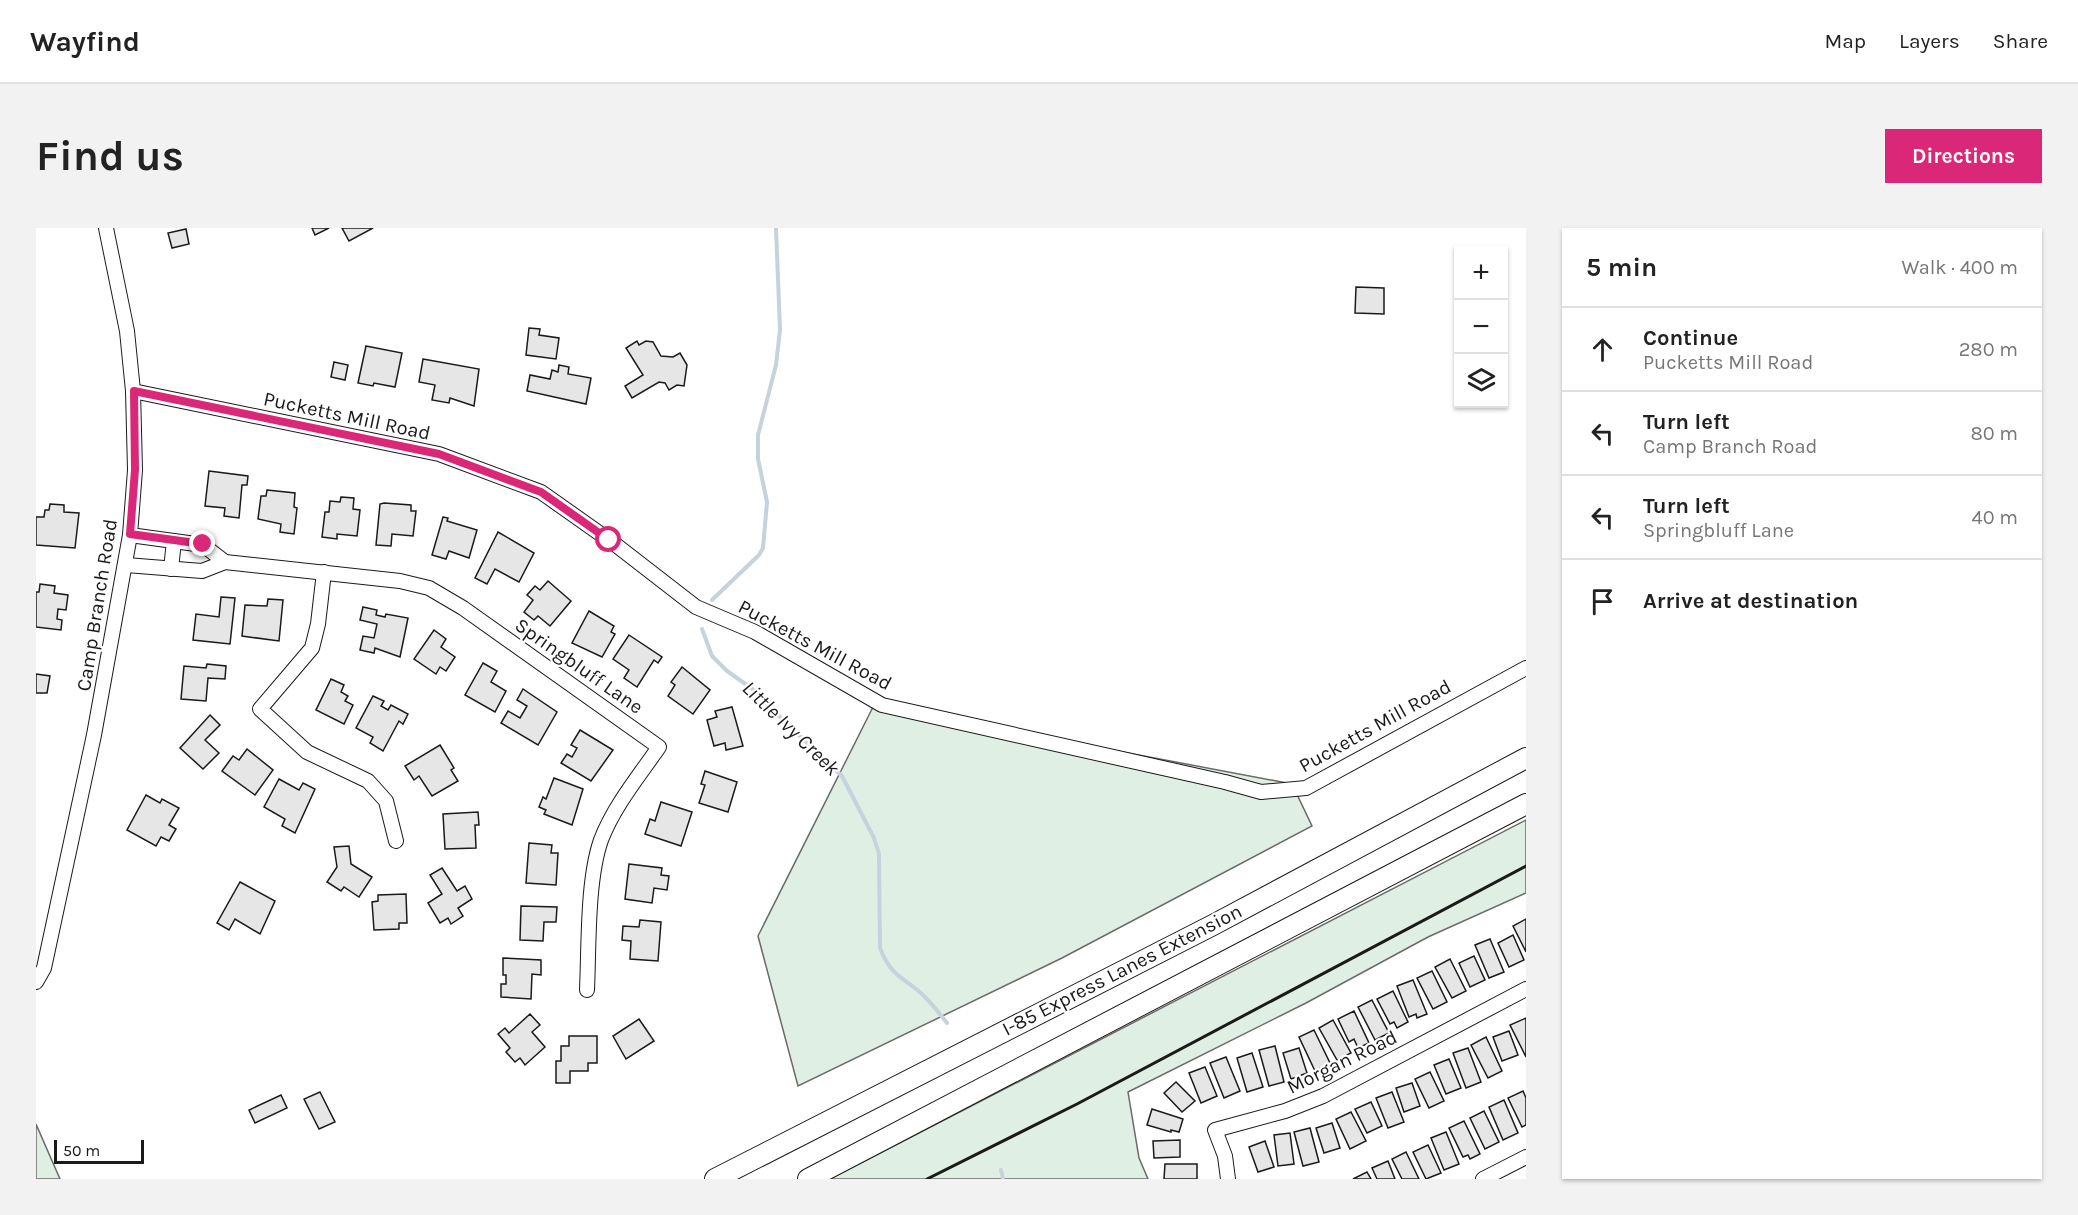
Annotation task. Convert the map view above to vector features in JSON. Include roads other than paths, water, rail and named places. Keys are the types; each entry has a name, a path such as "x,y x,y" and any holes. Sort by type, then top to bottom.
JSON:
{"highway":[{"name":"I-85 Express Lanes Extension","path":"715,1179 1213,925 1526,758"},
{"name":"I-85 Express Lanes Extension","path":"808,1179 1526,804"}],"street":[{"name":"Camp Branch Road","path":"36,982 44,968 76,823 130,534 135,470 134,391 127,331 106,228"},
{"name":"Pucketts Mill Road","path":"134,391 439,454 541,492 616,545 696,607 754,632 882,705 1214,779 1261,792 1306,788 1526,668"},
{"path":"130,534 203,544 225,562"},
{"path":"171,569 174,540"},
{"name":"Springbluff Lane","path":"126,565 202,571 225,562 400,580 429,588 463,608 659,747 614,813 601,841 594,874 586,990"},
{"path":"324,572 318,624 312,648 260,709 307,752 368,781 386,801 396,841"},
{"name":"Morgan Road","path":"1228,1179 1225,1156 1215,1130 1284,1111 1323,1096 1526,990"},
{"path":"1483,1179 1526,1157"}],"waterway":[{"name":"Little Ivy Creek","path":"712,600 759,555 763,548 767,502 758,459 758,435 776,365 780,330 776,228"},
{"name":"Little Ivy Creek","path":"702,629 712,656 727,671 768,700 779,716 842,776 874,838 879,854 880,948 894,972 918,990 947,1023"},
{"name":"Little Ivy Creek","path":"1001,1170 1003,1179"}]}
